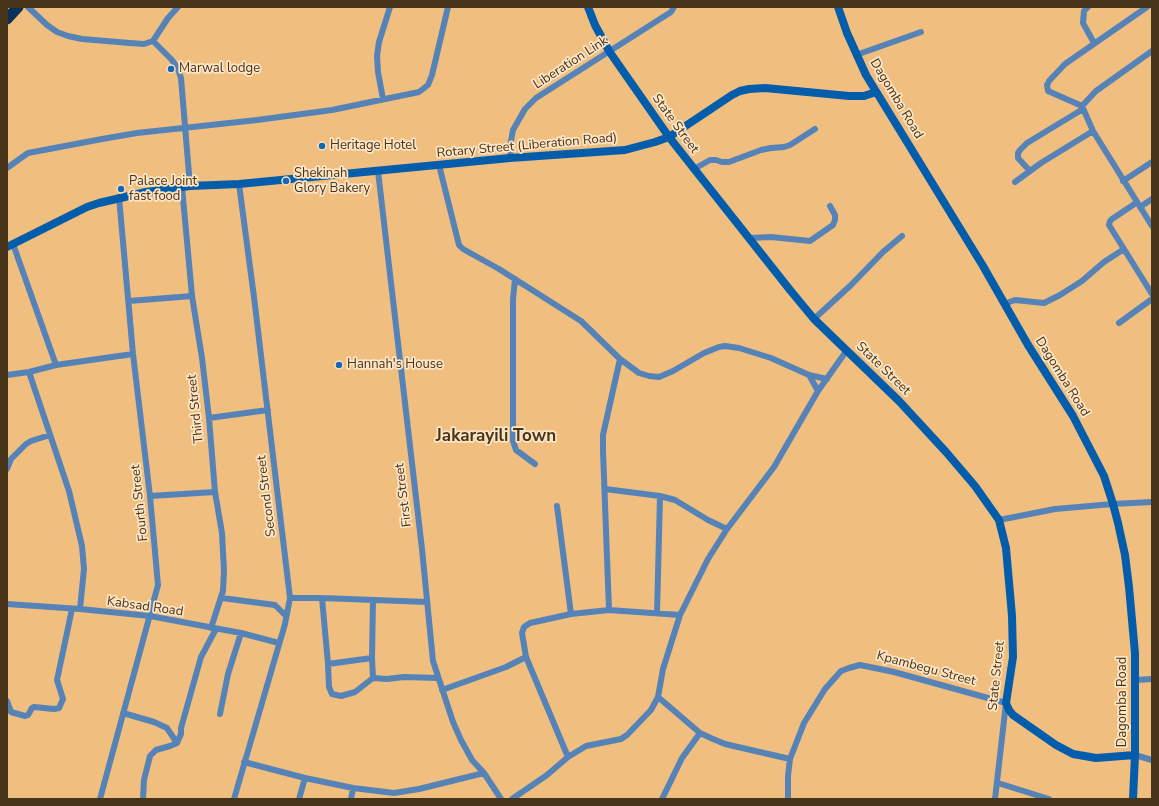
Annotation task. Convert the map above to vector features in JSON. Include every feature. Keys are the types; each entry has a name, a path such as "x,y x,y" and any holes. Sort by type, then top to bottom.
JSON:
{"highway":[{"path":"7,19 18,7"}],"street":[{"path":"28,7 47,25 57,32 68,36 82,40 144,44 153,41 168,18 178,7"},
{"path":"383,99 378,72 377,56 379,42 390,7"},
{"path":"7,168 28,153 137,132 186,128 332,110 419,92 428,85 432,75 448,7"},
{"name":"State Street","path":"588,7 595,25 609,52 669,136 814,319 899,400 975,486 999,520 1006,548 1014,640 996,799"},
{"name":"Liberation Link","path":"510,158 513,130 525,110 536,98 671,12 674,7"},
{"name":"Dagomba Road","path":"838,7 856,55 866,75 1081,430 1104,476 1113,504 1127,569 1135,653 1135,755 1133,799"},
{"path":"1088,7 1084,11 1083,24 1094,44"},
{"path":"1152,11 1148,7 1065,64 1047,85 1048,91 1051,93 1063,97 1082,107 1093,131 1152,226"},
{"path":"856,55 921,32"},
{"name":"Third Street","path":"153,41 164,51 178,69 182,78 186,128 186,186 192,296 202,358 209,418 215,492 222,533 224,571 222,598 213,629 201,657 181,728 181,734 177,743"},
{"path":"1030,171 1018,158 1018,153 1027,143 1082,107 1101,87 1152,52"},
{"name":"Rotary Street (Liberation Road)","path":"10,245 87,207 99,202 120,197 186,186 239,184 510,158 625,150 656,142 669,136 740,91 765,88 849,96 864,96 876,92"},
{"path":"694,169 710,160 729,162 761,150 784,147 790,145 815,129"},
{"path":"1015,182 1093,131"},
{"path":"1123,181 1152,162"},
{"path":"439,165 459,245 463,249 516,279 581,321 620,359 639,373 649,376 659,376 673,371 719,346 731,346 771,358 809,375 827,379"},
{"name":"First Street","path":"378,171 433,661 453,722 461,740 472,760 484,773 501,799"},
{"name":"Second Street","path":"234,799 279,643 290,598 239,184"},
{"name":"Fourth Street","path":"100,799 122,713 158,585 150,496 133,354 120,197"},
{"path":"1152,199 1110,221 1110,227 1152,294"},
{"path":"750,238 771,237 810,241 833,225 835,215 830,206"},
{"path":"814,319 851,285 883,252 902,236"},
{"path":"10,245 56,365"},
{"path":"1004,304 1015,300 1044,303 1082,281 1104,262 1124,249"},
{"path":"516,279 513,306 513,441 516,450 535,464"},
{"path":"129,301 192,296"},
{"path":"1118,323 1152,299"},
{"path":"512,799 568,757 586,746 621,739 627,735 650,710 658,697 663,669 680,615 708,559 727,529 774,467 818,391 847,350"},
{"path":"7,375 29,372 56,365 133,354"},
{"path":"609,610 603,451 604,435 620,359"},
{"path":"29,372 68,491 82,546 84,569 80,609"},
{"path":"809,375 818,391"},
{"path":"209,418 268,410"},
{"path":"7,469 11,459 26,444 50,435"},
{"path":"605,489 660,496 675,500 708,520 727,529"},
{"path":"150,496 215,492"},
{"path":"657,613 660,496"},
{"path":"999,520 1055,509 1152,502"},
{"path":"557,506 571,614"},
{"path":"222,598 275,605 286,616"},
{"path":"290,598 427,602"},
{"path":"322,598 329,687 332,694 341,696 355,692 373,678 438,678"},
{"path":"373,600 373,678"},
{"name":"Kabsad Road","path":"7,604 150,616 279,643"},
{"path":"7,701 11,712 25,716 28,715 34,707 59,708 63,699 57,680 72,609"},
{"path":"568,757 526,657 522,633 524,627 530,623 571,614 609,610 680,615"},
{"path":"220,714 228,674 241,634"},
{"path":"442,690 506,667 526,657"},
{"path":"328,664 372,658"},
{"name":"Kpambegu Street","path":"788,799 790,759 804,723 815,702 841,671 860,665 867,666 1006,703"},
{"path":"1135,680 1152,679"},
{"path":"658,697 700,732 725,744 790,759"},
{"path":"1006,703 1013,715 1056,745 1069,752 1096,758 1135,755 1152,760"},
{"path":"122,713 154,722 167,728 177,743 156,750 150,756 144,780 143,799"},
{"path":"662,799 682,758 700,732"},
{"path":"244,762 305,778 353,788 394,793 406,792 484,773"},
{"path":"299,799 305,778"},
{"path":"998,783 1049,799"},
{"path":"351,799 353,788"}],"place":[{"name":"Marwal lodge","path":"171,69"},
{"name":"Heritage Hotel","path":"322,146"},
{"name":"Shekinah Glory Bakery","path":"286,181"},
{"name":"Palace Joint fast food","path":"121,189"},
{"name":"Hannah's House","path":"339,365"}],"district":[{"name":"Jakarayili Town","path":"496,437"}]}
